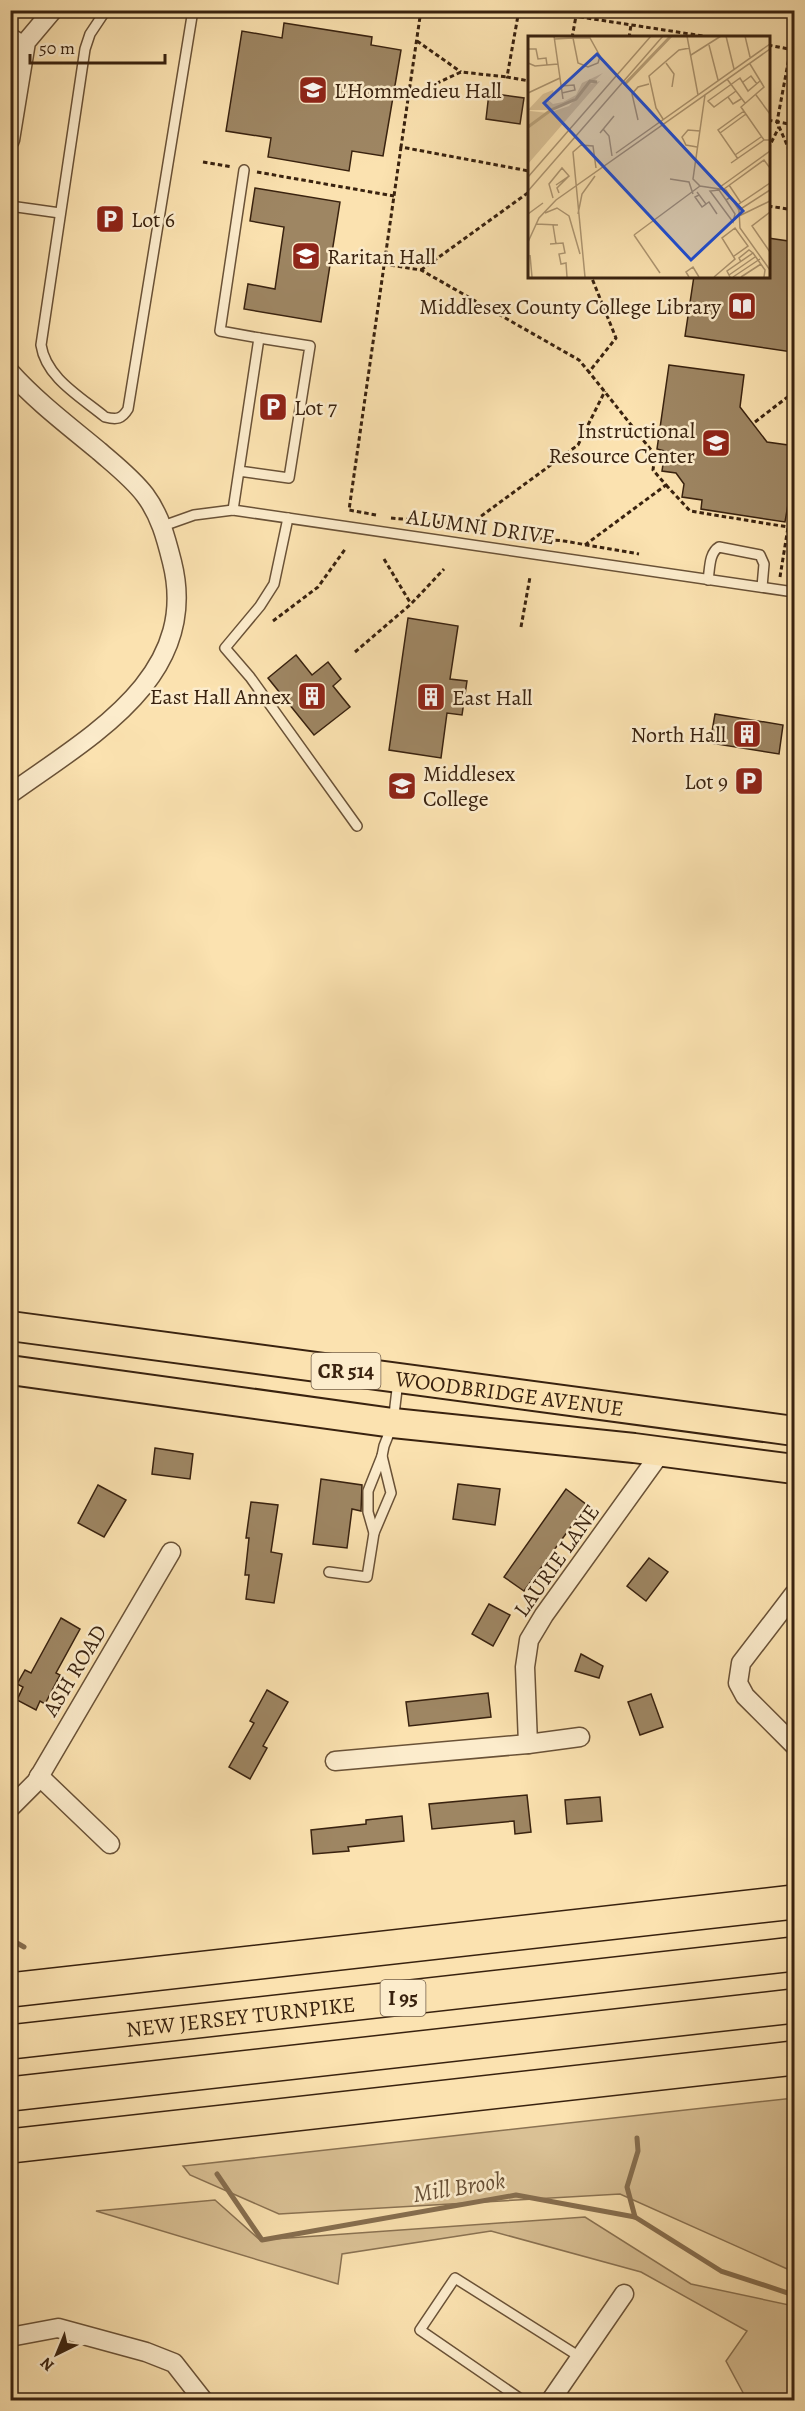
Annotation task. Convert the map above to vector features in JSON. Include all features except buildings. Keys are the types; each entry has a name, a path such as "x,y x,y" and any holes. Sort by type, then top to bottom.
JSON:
{"highway":[{"name":"I 95","path":"10,1990 795,1902"},
{"name":"NEW JERSEY TURNPIKE","path":"10,2042 795,1954"},
{"name":"I 95","path":"10,2094 795,2006"},
{"path":"10,2146 795,2058"}],"main road":[{"name":"WOODBRIDGE AVENUE","path":"10,1326 795,1431"},
{"name":"WOODBRIDGE AVENUE","path":"10,1370 393,1423 662,1451 795,1469"},
{"path":"681,1415 795,1419"}],"street":[{"path":"10,140 15,87 26,42 53,10"},
{"path":"10,372 27,391 125,473 145,495 163,526 177,580 174,630 168,649 158,668 133,699 104,726 10,794"},
{"name":"LAURIE LANE","path":"528,1744 525,1667 530,1640 544,1615 662,1451"},
{"name":"ASH ROAD","path":"10,1808 39,1776 171,1552"},
{"path":"795,1594 741,1663 738,1683 745,1696 795,1745"},
{"path":"335,1761 528,1744 580,1737"},
{"path":"39,1776 110,1844"},
{"path":"551,2400 624,2294"},
{"path":"10,2337 58,2328 146,2352 174,2363 203,2400"}],"lane":[{"path":"106,10 90,34 85,49 41,345 48,367 57,377 105,417 115,420 123,416 128,409 193,10"},
{"path":"10,32 26,42"},
{"path":"239,471 289,478 310,346 220,331 244,170"},
{"path":"10,206 60,213"},
{"path":"233,510 259,338"},
{"name":"ALUMNI DRIVE","path":"163,526 194,515 233,510 795,592"},
{"path":"288,518 274,584 260,606 225,648 250,677 357,826"},
{"path":"708,579 712,558 719,547 760,555 764,564 762,587"},
{"path":"374,1533 368,1512 369,1491 393,1423 398,1378"},
{"path":"329,1572 368,1577 374,1533 391,1493 382,1456"},
{"path":"522,2400 420,2330 455,2278 580,2358"}],"path":[{"path":"349,510 421,10"},
{"path":"507,77 519,10"},
{"path":"536,10 703,36"},
{"path":"572,36 576,16"},
{"path":"629,36 631,25"},
{"path":"795,31 777,122 795,161"},
{"path":"417,41 461,72 528,81"},
{"path":"769,45 793,50"},
{"path":"408,97 461,72"},
{"path":"769,120 795,125"},
{"path":"769,146 779,127"},
{"path":"401,147 528,171"},
{"path":"203,162 394,196"},
{"path":"421,270 528,193"},
{"path":"769,206 795,210"},
{"path":"383,264 421,270 579,360 655,455 653,470 690,511 788,527"},
{"path":"589,372 616,338 592,278"},
{"path":"469,525 578,445 605,391"},
{"path":"755,422 795,392"},
{"path":"585,544 666,485"},
{"path":"780,577 795,490"},
{"path":"273,621 318,587 346,548"},
{"path":"384,559 411,604"},
{"path":"355,652 411,604 444,569"},
{"path":"521,627 530,577"}],"shaded area":[{"path":"794,2098 794,2272 620,2194 279,2214 190,2175 183,2166"},
{"path":"215,2200 260,2240 585,2217 691,2284 794,2306 794,2400 747,2400 726,2361 747,2331 641,2272 491,2231 342,2254 338,2284 96,2211"}],"waterway":[{"name":"Mill Brook","path":"10,1939 24,1947"},
{"path":"635,2217 627,2187 638,2151 637,2138"},
{"name":"Mill Brook","path":"217,2174 262,2240 516,2195 635,2217 721,2271 794,2295"}],"place":[{"name":"L'Hommedieu Hall","path":"313,90"},
{"name":"Lot 6","path":"110,219"},
{"name":"Raritan Hall","path":"306,256"},
{"name":"Middlesex County College Library","path":"742,306"},
{"name":"Lot 7","path":"273,407"},
{"name":"Instructional Resource Center","path":"716,443"},
{"name":"East Hall Annex","path":"312,696"},
{"name":"East Hall","path":"431,697"},
{"name":"North Hall","path":"747,734"},
{"name":"Lot 9","path":"749,781"},
{"name":"Middlesex College","path":"402,786"}]}
